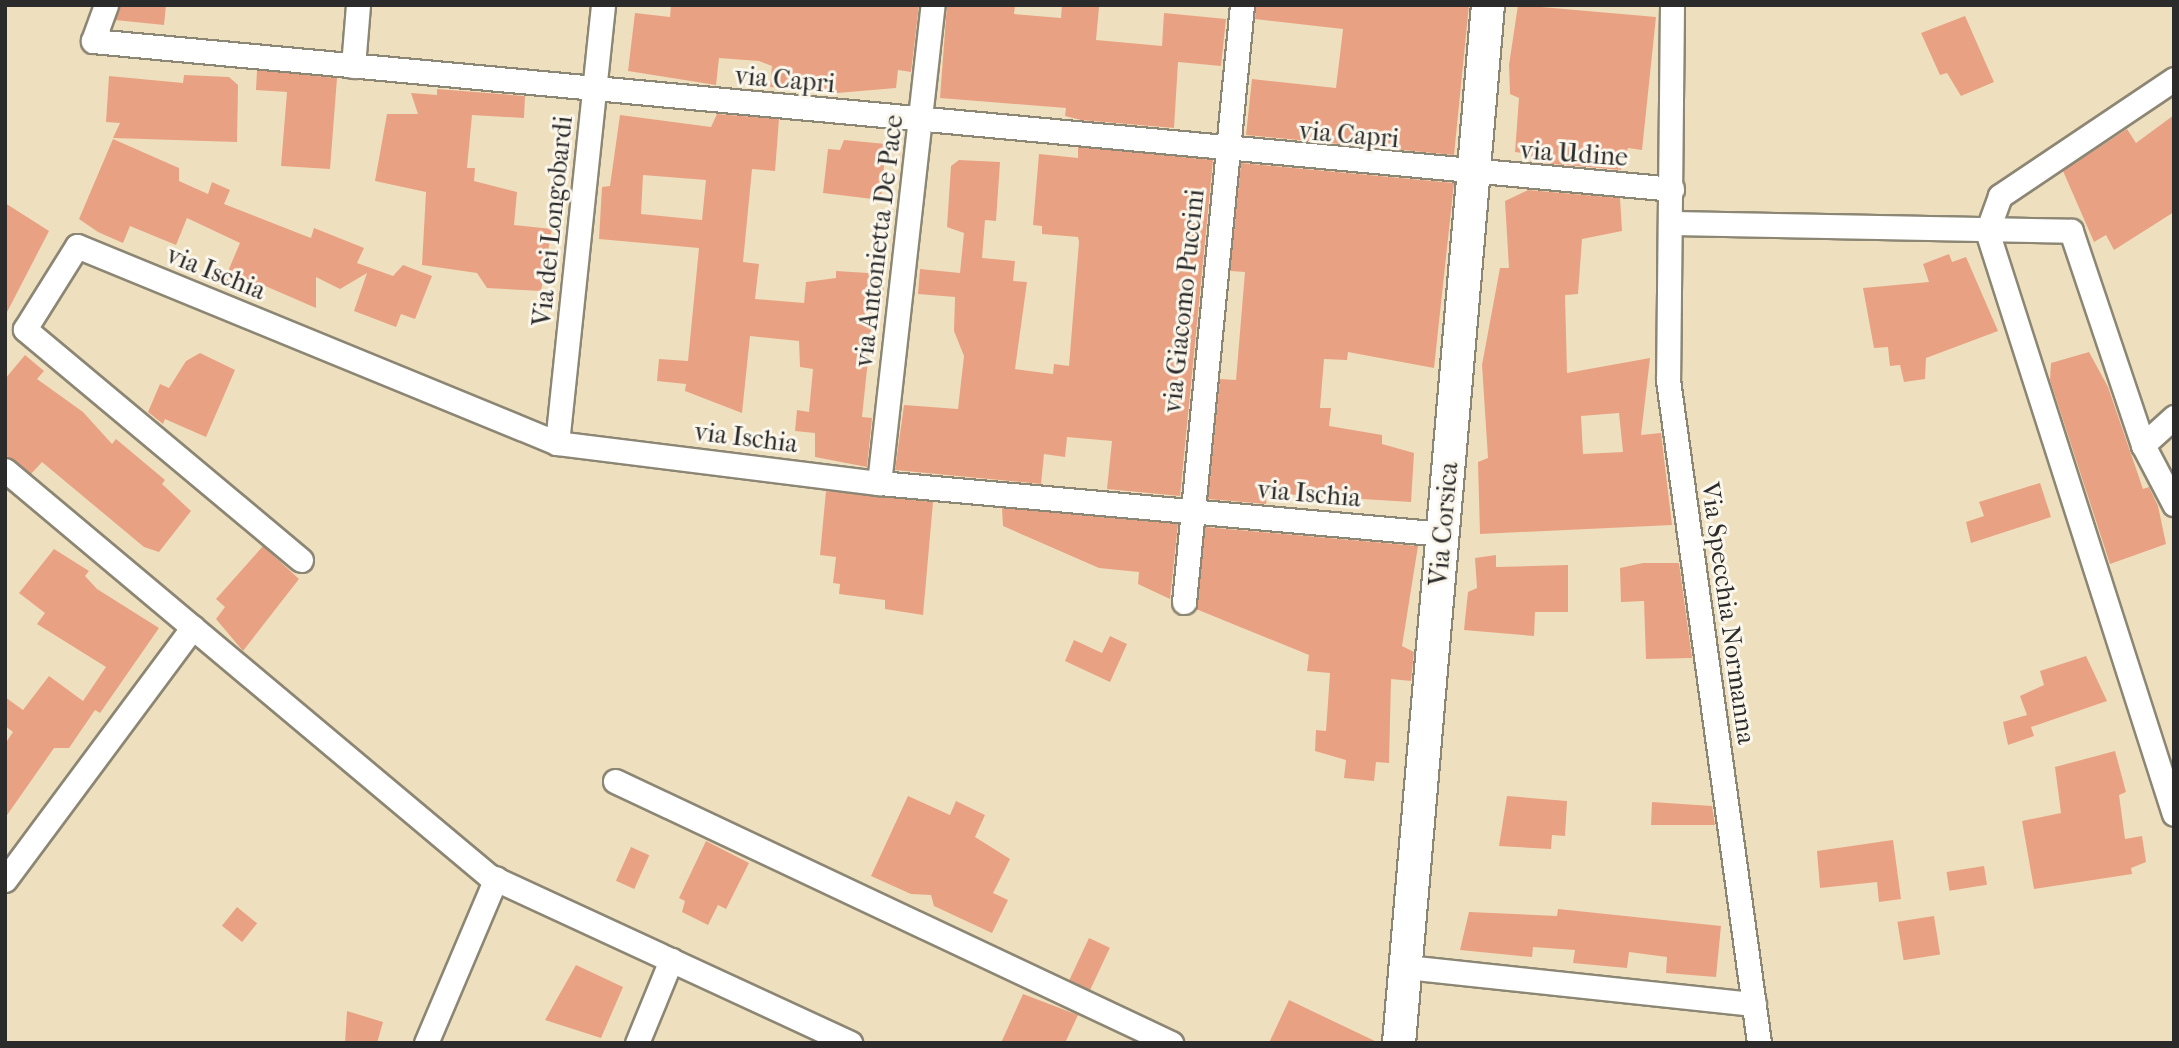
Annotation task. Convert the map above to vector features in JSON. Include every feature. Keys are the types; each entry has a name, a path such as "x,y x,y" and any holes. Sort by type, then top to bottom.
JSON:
{"main road":[{"name":"Via Corsica","path":"1399,1043 1488,5"}],"street":[{"name":"via Capri","path":"106,5 93,41 1472,174"},
{"path":"353,66 358,5"},
{"name":"Via dei Longobardi","path":"557,443 603,5"},
{"name":"via Antonietta De Pace","path":"878,483 922,121 933,5"},
{"name":"via Giacomo Puccini","path":"1184,602 1188,511 1229,151 1242,5"},
{"name":"Via Specchia Normanna","path":"1672,5 1672,223 1668,380 1759,1043"},
{"path":"2174,79 2000,197 1987,231 2174,814"},
{"name":"via Udine","path":"1472,174 1672,189"},
{"path":"1672,223 2071,231 2143,445 2174,504"},
{"name":"via Ischia","path":"301,560 25,329 77,246 557,443 878,483 1444,534"},
{"path":"2143,445 2174,417"},
{"path":"5,470 496,878 850,1043"},
{"path":"5,880 192,627"},
{"path":"615,781 1171,1043"},
{"path":"426,1043 496,878"},
{"path":"637,1043 671,960"},
{"path":"1406,967 1754,1004"}],"building":[{"path":"120,5 166,5 164,25 115,20"},
{"path":"671,5 919,5 911,72 898,70 896,88 837,93 770,87 772,66 759,61 719,58 716,85 628,71 635,13 670,17"},
{"path":"947,5 1015,5 1014,14 1061,18 1062,5 1099,7 1096,40 1162,46 1164,13 1226,19 1221,66 1178,62 1174,128 1081,120 1065,116 1066,108 940,98"},
{"path":"1256,5 1469,5 1454,155 1246,135 1252,79 1336,88 1343,29 1255,19"},
{"path":"1518,5 1656,17 1642,150 1628,148 1621,170 1530,162 1531,154 1515,152 1519,98 1510,94 1509,65"},
{"path":"1965,16 1994,82 1961,96 1947,73 1940,75 1921,33"},
{"path":"257,70 337,78 330,169 281,166 287,92 256,90"},
{"path":"184,75 229,77 238,85 237,142 113,138 120,123 106,122 109,76 183,83"},
{"path":"437,89 525,96 524,118 472,115 467,168 475,168 474,181 517,192 514,225 552,229 541,291 487,288 477,273 422,265 426,192 375,181 387,114 418,114 411,93 437,95"},
{"path":"717,114 779,119 775,171 752,169 743,262 759,264 755,299 804,303 806,282 836,278 836,271 884,274 883,302 874,303 862,417 872,418 867,467 815,457 815,433 795,431 797,410 809,412 813,369 800,367 799,341 750,336 742,413 685,391 686,384 657,381 659,359 688,361 699,248 599,239 602,187 610,186 620,115 711,127","holes":["643,175 706,180 702,220 641,214"]},
{"path":"2174,115 2174,212 2114,250 2106,235 2094,242 2063,171 2127,129 2136,143"},
{"path":"113,139 179,168 179,181 208,194 212,182 230,190 224,204 311,238 314,228 364,248 357,263 393,276 403,265 432,276 415,319 401,314 396,327 354,311 367,273 340,289 316,277 316,308 263,285 258,297 223,283 240,243 187,218 176,245 130,226 123,243 98,232 79,219"},
{"path":"844,140 886,144 881,200 823,193 828,149 840,150"},
{"path":"1078,147 1213,160 1180,496 1107,489 1112,441 1067,437 1065,457 1044,454 1041,484 895,470 904,405 958,409 964,356 954,331 955,297 918,294 920,269 960,273 964,233 947,227 951,166 959,160 1000,162 996,221 985,220 982,258 1015,261 1013,281 1027,282 1015,369 1053,374 1054,364 1069,366 1079,242 1078,237 1042,234 1042,226 1033,225 1039,154 1078,158"},
{"path":"1241,163 1454,183 1434,368 1348,352 1347,360 1324,359 1320,408 1331,408 1329,426 1382,435 1382,444 1414,453 1411,502 1267,493 1266,504 1208,499 1220,379 1236,380 1245,272 1230,271"},
{"path":"1528,190 1620,198 1622,231 1582,239 1578,294 1565,295 1567,373 1650,358 1641,435 1661,433 1672,525 1480,534 1478,462 1488,458 1482,365 1500,268 1509,268 1505,201","holes":["1619,413 1623,452 1583,454 1581,416"]},
{"path":"5,203 49,231 5,316"},
{"path":"1949,254 1952,262 1966,257 1998,331 1926,358 1925,379 1904,382 1900,365 1890,366 1888,347 1874,348 1863,288 1929,282 1923,264"},
{"path":"2089,352 2108,387 2143,489 2149,487 2158,506 2166,544 2110,564 2050,380 2051,363"},
{"path":"200,353 235,370 206,437 165,419 163,424 148,412 160,384 169,388 186,361"},
{"path":"25,355 44,371 37,379 83,412 112,444 116,439 165,480 162,484 191,511 159,552 144,547 42,462 31,474 5,455 5,379"},
{"path":"2040,483 2051,517 1971,543 1966,522 1984,516 1979,502"},
{"path":"826,491 933,502 923,615 885,609 885,600 839,594 840,584 833,583 836,557 820,555"},
{"path":"1002,508 1178,524 1170,599 1138,584 1139,572 1099,568 1003,526"},
{"path":"1205,527 1418,546 1402,646 1414,652 1411,681 1391,679 1389,763 1376,762 1374,781 1344,778 1346,760 1315,751 1316,730 1326,731 1330,673 1307,671 1309,655 1196,609"},
{"path":"263,546 299,579 243,651 216,619 225,607 216,599"},
{"path":"54,549 89,571 85,576 97,589 159,628 100,713 95,710 69,748 54,748 5,818 5,744 13,732 5,726 5,697 23,710 49,676 83,701 106,667 37,624 45,613 19,593"},
{"path":"1496,555 1496,567 1568,565 1568,612 1535,612 1534,636 1464,630 1468,592 1477,588 1475,558"},
{"path":"1643,563 1679,563 1692,658 1646,659 1644,601 1621,602 1620,568"},
{"path":"1110,636 1127,644 1110,682 1065,661 1074,640 1102,653"},
{"path":"2086,656 2107,701 2031,727 2034,736 2008,745 2003,722 2027,715 2020,696 2044,685 2040,671"},
{"path":"2115,751 2126,792 2119,795 2125,839 2142,836 2146,862 2131,868 2132,874 2034,889 2022,821 2061,813 2055,767"},
{"path":"908,796 950,815 956,801 985,815 975,837 1010,859 993,893 1008,900 992,933 934,906 931,895 911,894 871,876"},
{"path":"1507,796 1567,801 1565,836 1552,835 1551,849 1499,846"},
{"path":"1652,802 1712,806 1715,825 1651,825"},
{"path":"1893,840 1901,899 1879,902 1877,882 1820,888 1817,851"},
{"path":"706,841 749,863 726,909 718,905 708,925 682,912 685,901 679,898"},
{"path":"631,847 649,855 634,889 616,881"},
{"path":"1984,866 1987,885 1949,891 1946,872"},
{"path":"237,907 257,923 242,942 222,926"},
{"path":"1558,909 1721,926 1716,977 1666,973 1667,957 1629,952 1627,968 1573,963 1575,950 1533,947 1532,957 1460,950 1469,912 1557,916"},
{"path":"1934,916 1940,955 1904,960 1897,922"},
{"path":"1089,938 1110,948 1090,990 1069,981"},
{"path":"576,965 623,987 601,1038 545,1020"},
{"path":"1023,994 1078,1015 1065,1043 1001,1043"},
{"path":"1289,1000 1379,1043 1269,1043"},
{"path":"347,1011 383,1022 377,1043 345,1043"}]}
